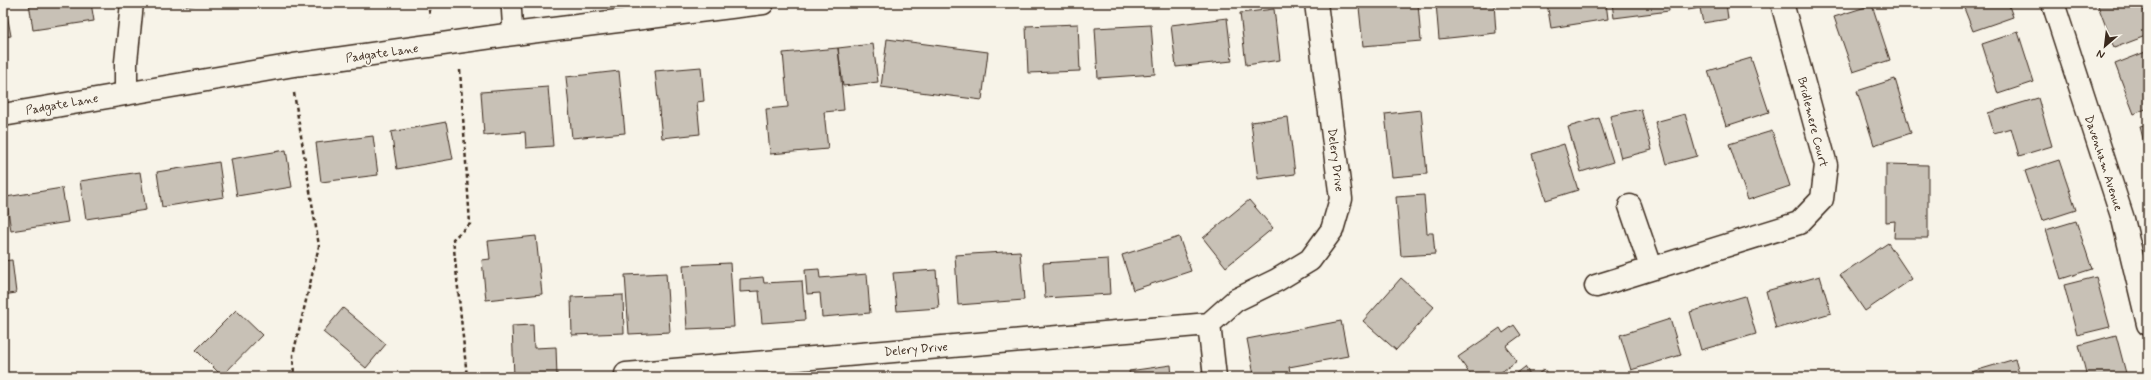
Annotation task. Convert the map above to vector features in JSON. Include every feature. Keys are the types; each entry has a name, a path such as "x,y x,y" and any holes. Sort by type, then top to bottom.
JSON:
{"street":[{"path":"126,93 126,62 132,3"},
{"name":"Padgate Lane","path":"3,115 290,66 513,34 763,3"},
{"name":"Delery Drive","path":"627,377 626,374 1209,324 1236,300 1277,280 1310,260 1332,230 1341,199 1316,3"},
{"name":"Bridlemere Court","path":"1596,286 1651,267 1799,223 1822,199 1826,165 1782,3"},
{"name":"Davenham Avenue","path":"2053,3 2123,219 2148,324"},
{"path":"1630,206 1651,267"},
{"path":"1209,324 1215,377"}],"lane":[{"path":"511,3 513,34"}],"path":[{"path":"459,42 470,224 453,238 466,377"},
{"path":"290,66 319,246 293,355 294,377"}],"building":[{"path":"3,3 5,3 11,36 3,37"},
{"path":"29,3 91,3 94,21 33,30"},
{"path":"185,3 205,3 186,6"},
{"path":"1398,3 1418,3 1421,41 1363,46 1359,7"},
{"path":"1436,3 1494,3 1496,33 1439,39"},
{"path":"1547,3 1606,3 1608,19 1551,28"},
{"path":"1612,3 1668,3 1669,11 1614,18"},
{"path":"1687,3 1726,3 1728,19 1703,23 1700,8 1688,10"},
{"path":"1962,3 2008,3 2013,17 1973,31"},
{"path":"2097,3 2141,3 2148,21 2148,35 2114,48"},
{"path":"1872,5 1890,60 1853,72 1834,17"},
{"path":"1274,9 1280,60 1246,65 1240,13"},
{"path":"1227,18 1232,61 1176,67 1171,25"},
{"path":"1078,24 1080,71 1028,73 1026,26"},
{"path":"1151,25 1155,74 1098,78 1095,28"},
{"path":"2018,32 2034,82 1998,94 1982,44"},
{"path":"887,39 988,52 982,100 881,87"},
{"path":"873,44 878,82 843,86 838,48"},
{"path":"838,48 844,110 824,112 828,149 770,154 766,109 788,107 783,53"},
{"path":"2148,51 2148,108 2134,114 2115,64"},
{"path":"1751,58 1769,112 1726,126 1708,71"},
{"path":"701,67 704,101 697,102 700,134 662,138 655,71"},
{"path":"619,71 625,133 572,138 566,77"},
{"path":"1895,79 1911,133 1874,145 1857,91"},
{"path":"548,87 553,146 526,148 525,132 484,135 481,92"},
{"path":"2038,98 2052,146 2019,156 2011,128 1994,133 1988,113"},
{"path":"1641,109 1652,150 1621,158 1610,116"},
{"path":"1421,110 1427,174 1392,177 1385,114"},
{"path":"1685,114 1697,156 1667,164 1655,122"},
{"path":"1288,117 1295,174 1258,179 1251,122"},
{"path":"1599,118 1613,162 1581,172 1568,127"},
{"path":"446,122 453,159 397,169 391,132"},
{"path":"2148,124 2148,161 2140,126"},
{"path":"1772,131 1790,186 1748,200 1729,144"},
{"path":"373,136 378,175 321,182 316,143"},
{"path":"1564,144 1578,190 1546,200 1532,154"},
{"path":"286,150 292,187 237,196 231,159"},
{"path":"2059,160 2076,210 2042,221 2025,171"},
{"path":"219,162 224,197 162,207 157,172"},
{"path":"1886,164 1928,165 1928,238 1894,238 1895,221 1886,222"},
{"path":"140,172 146,210 86,219 80,181"},
{"path":"62,188 68,222 11,231 6,197"},
{"path":"1424,195 1427,233 1433,233 1435,254 1401,256 1396,197"},
{"path":"1249,200 1273,228 1226,267 1203,238"},
{"path":"2076,221 2092,269 2061,279 2046,230"},
{"path":"536,236 542,294 486,300 482,260 490,259 488,241"},
{"path":"1179,237 1191,271 1133,290 1122,255"},
{"path":"1888,243 1912,279 1865,311 1840,275"},
{"path":"1020,251 1024,300 958,305 955,255"},
{"path":"1108,259 1110,294 1045,298 1043,263"},
{"path":"12,260 16,293 3,295 3,261"},
{"path":"730,263 734,327 687,329 683,265"},
{"path":"819,269 820,278 867,274 870,313 822,317 820,293 807,294 805,270"},
{"path":"936,270 939,308 897,311 893,273"},
{"path":"666,273 670,332 629,334 625,275"},
{"path":"1820,276 1831,313 1776,329 1766,291"},
{"path":"763,277 764,283 802,281 805,320 762,323 759,291 740,292 740,279"},
{"path":"2096,277 2110,327 2077,335 2064,285"},
{"path":"1401,278 1434,307 1396,350 1363,321"},
{"path":"623,295 624,333 572,335 571,297"},
{"path":"1745,296 1756,334 1701,350 1690,312"},
{"path":"343,308 386,344 366,368 323,332"},
{"path":"236,310 262,335 222,376 196,350"},
{"path":"1670,319 1681,355 1631,370 1620,335"},
{"path":"1341,321 1348,356 1289,367 1291,377 1269,377 1268,373 1254,375 1247,339"},
{"path":"533,325 534,348 556,347 557,377 514,377 512,326"},
{"path":"1514,325 1521,335 1506,346 1517,361 1494,377 1472,377 1458,357 1500,328 1503,333"},
{"path":"2116,335 2127,377 2087,377 2079,345"},
{"path":"2015,359 2020,377 1958,376"},
{"path":"1171,365 1172,377 1130,377 1129,371"},
{"path":"1525,367 1532,377 1512,377"},
{"path":"1544,369 1550,377 1535,377"}]}
